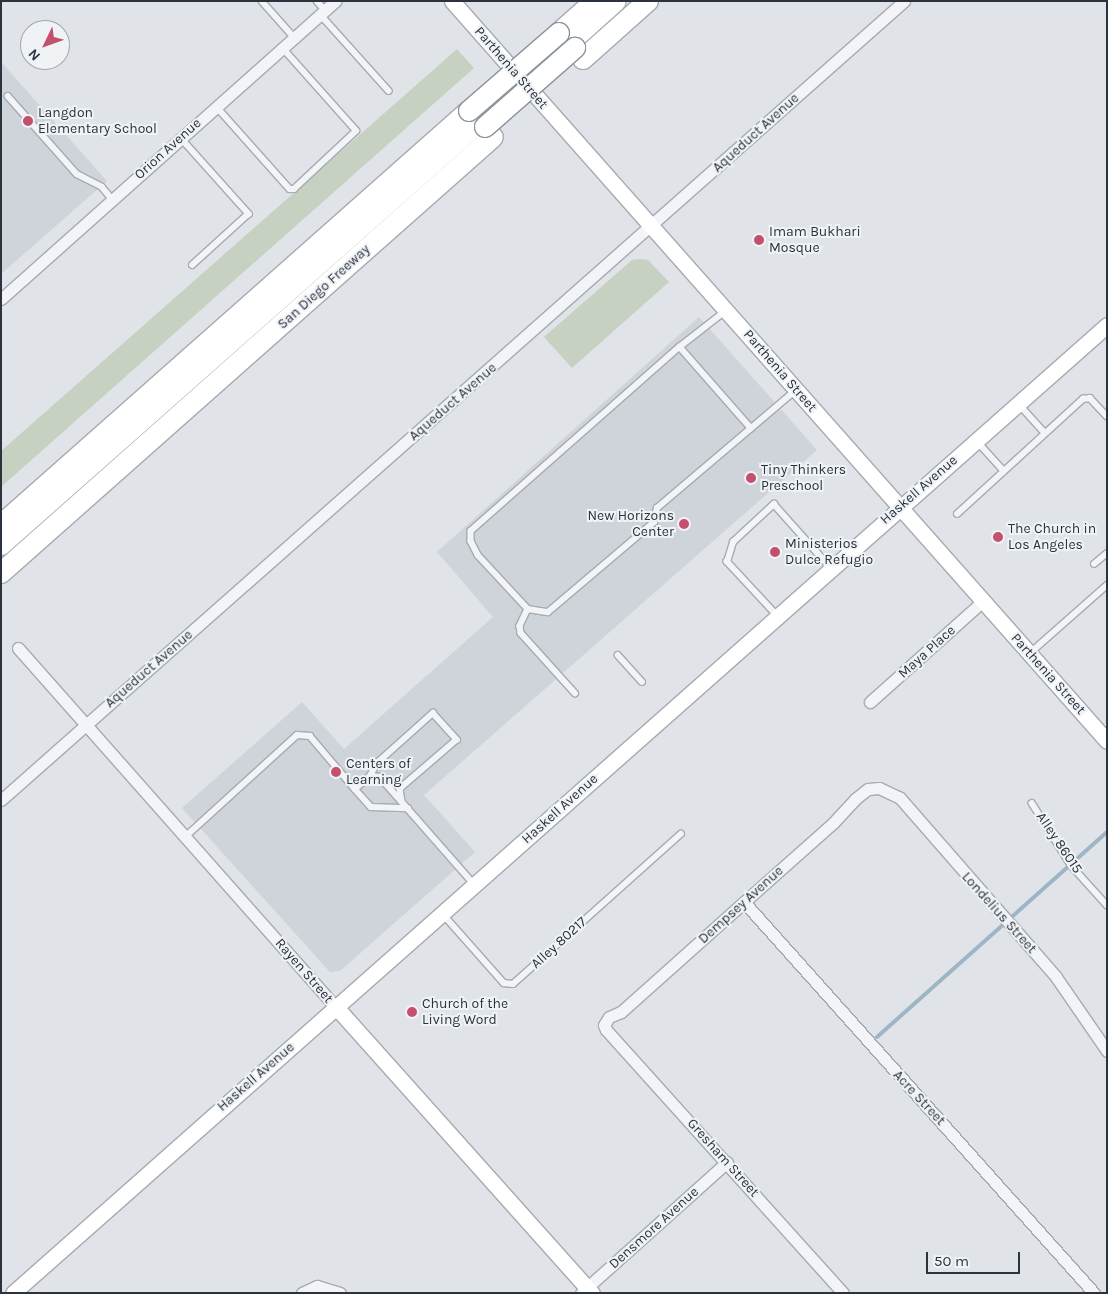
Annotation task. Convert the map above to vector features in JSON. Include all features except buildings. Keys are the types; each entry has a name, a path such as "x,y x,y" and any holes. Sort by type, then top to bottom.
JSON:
{"highway":[{"name":"San Diego Freeway","path":"1,525 482,124 571,46 595,1"},
{"path":"571,46 616,1"},
{"path":"571,46 628,1"},
{"name":"San Diego Freeway","path":"1,573 482,124 571,46 648,1"},
{"path":"1,546 482,124"},
{"path":"1,556 482,124"}],"main road":[{"name":"Parthenia Street","path":"452,1 1107,741"},
{"name":"Haskell Avenue","path":"13,1293 1107,325"},
{"name":"Rayen Street","path":"336,1008 587,1291"}],"street":[{"name":"Orion Avenue","path":"1,298 282,48 321,8 335,1"},
{"name":"Aqueduct Avenue","path":"1,800 652,226 904,1"},
{"name":"Maya Place","path":"870,702 983,601"},
{"name":"Rayen Street","path":"18,648 336,1008"},
{"name":"Dempsey Avenue","path":"604,1025 833,823 855,799 868,789 879,788"},
{"name":"Londelius Street","path":"879,788 900,798 1056,977 1107,1051"},
{"name":"Acre Street","path":"744,902 1094,1293"},
{"name":"Gresham Street","path":"604,1025 606,1030 727,1162 843,1293"},
{"name":"Densmore Avenue","path":"587,1291 727,1162"},
{"path":"302,1293 317,1286 340,1293"}],"lane":[{"path":"262,1 294,37"},
{"path":"321,8 389,91"},
{"path":"216,106 290,189 308,176 356,131 282,48"},
{"path":"8,96 77,174 102,187 112,198"},
{"path":"181,138 250,214 193,265"},
{"path":"727,311 702,333 680,347 506,498 470,535 478,555 528,608 542,612 554,608 654,522 657,508 796,390"},
{"path":"680,347 751,428"},
{"path":"957,514 1045,433 1087,398 1107,416"},
{"path":"1018,403 1045,433"},
{"path":"976,440 1004,471"},
{"path":"777,616 727,562 733,542 774,504 831,568"},
{"path":"1094,564 1107,553"},
{"path":"1030,654 1107,585"},
{"path":"528,608 520,626 521,633 575,693"},
{"path":"618,655 642,682"},
{"path":"355,789 370,776 377,763 433,712 457,740 400,789 402,801"},
{"path":"185,837 297,735 310,736 370,807 408,808"},
{"path":"370,776 380,777 475,885"},
{"name":"Alley 86015","path":"1032,803 1071,865 1107,905"},
{"name":"Alley 80217","path":"443,914 504,984 514,984 681,834"}],"shaded area":[{"name":"Langdon Elementary School","path":"1,62 107,181 1,274"},
{"path":"699,317 817,450 424,795 475,852 340,971 330,972 182,808 302,702 344,749 493,617 437,552"}],"green space":[{"path":"457,49 474,68 1,487 1,451"},
{"path":"632,260 648,260 669,282 572,368 544,337"}],"waterway":[{"path":"877,1037 1107,832"}],"place":[{"name":"Langdon Elementary School","path":"28,121"},
{"name":"Imam Bukhari Mosque","path":"759,240"},
{"name":"Tiny Thinkers Preschool","path":"751,478"},
{"name":"New Horizons Center","path":"684,524"},
{"name":"The Church in Los Angeles","path":"998,537"},
{"name":"Ministerios Dulce Refugio","path":"775,552"},
{"name":"Centers of Learning","path":"336,772"},
{"name":"Church of the Living Word","path":"412,1012"}]}
